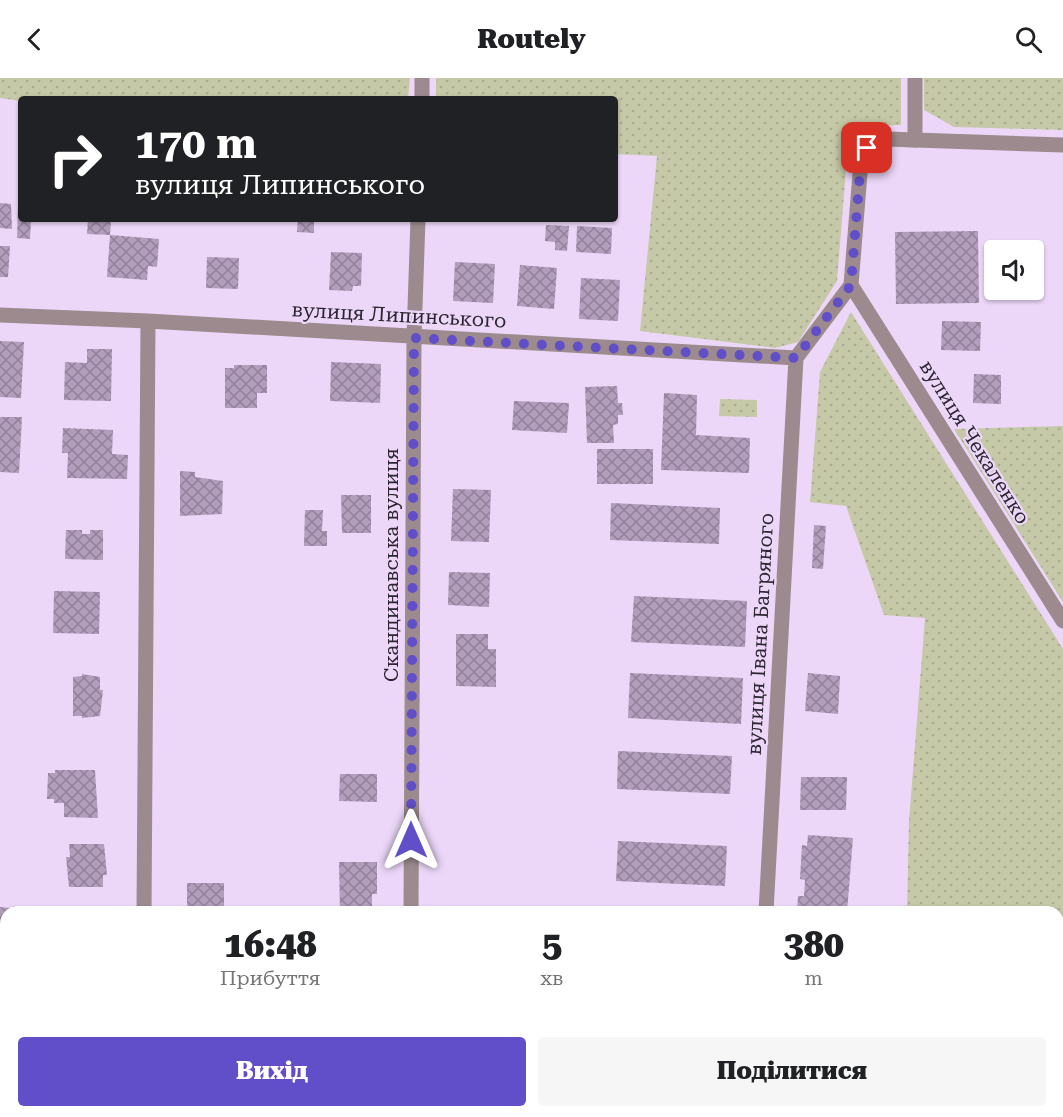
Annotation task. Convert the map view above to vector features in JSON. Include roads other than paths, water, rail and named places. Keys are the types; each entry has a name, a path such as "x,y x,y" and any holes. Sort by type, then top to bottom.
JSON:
{"street":[{"path":"422,78 422,96"},
{"path":"915,78 915,140"},
{"path":"796,358 851,285 861,160 867,148 879,140 1063,145"},
{"name":"Скандинавська вулиця","path":"411,906 414,338 418,222"},
{"name":"вулиця Чекаленко","path":"851,285 1063,621"},
{"name":"вулиця Липинського","path":"0,315 148,321 414,338 796,358"},
{"path":"144,906 148,321"},
{"name":"вулиця Івана Багряного","path":"766,906 796,358"}]}
